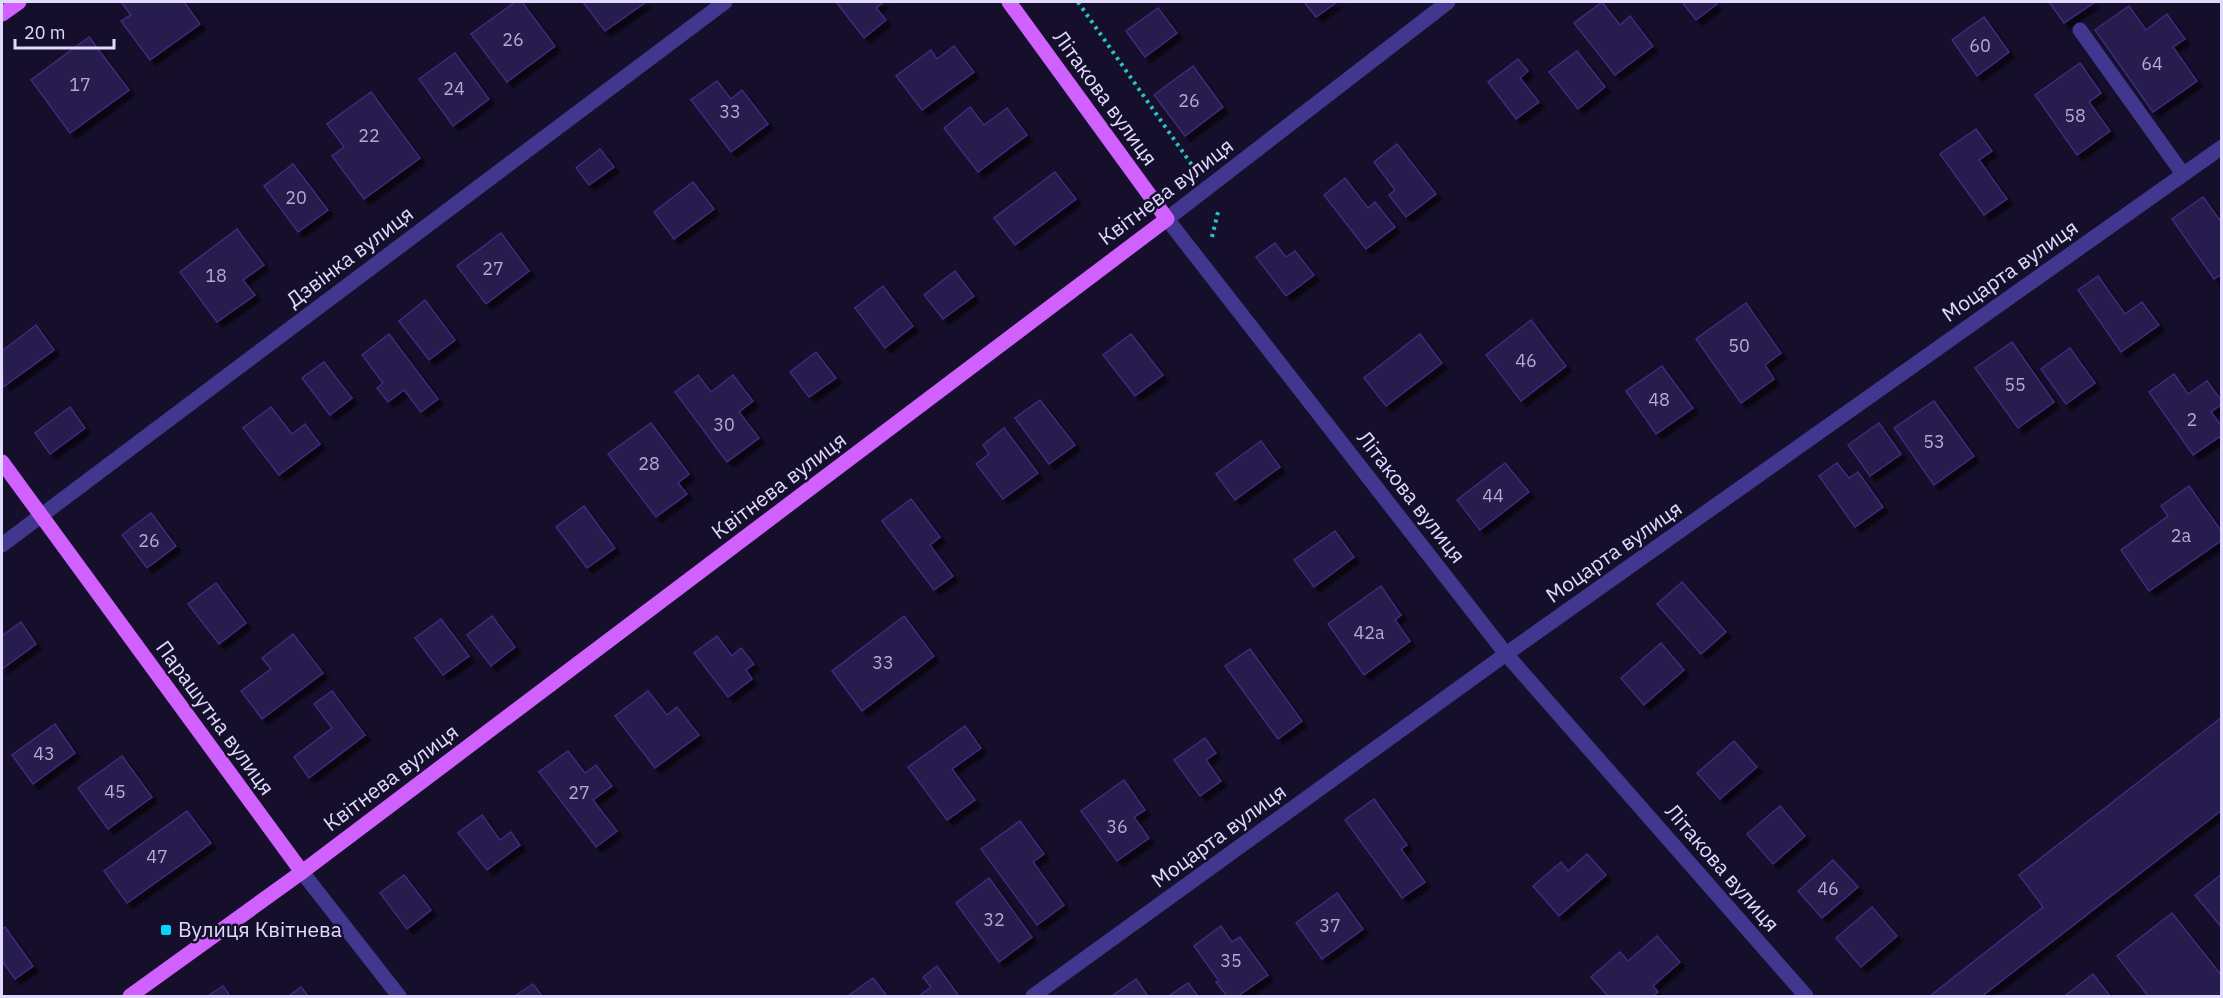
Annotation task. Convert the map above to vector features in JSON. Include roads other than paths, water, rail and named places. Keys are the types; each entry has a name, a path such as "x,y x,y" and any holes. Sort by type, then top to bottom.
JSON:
{"main road":[{"path":"2,14 19,2"},
{"name":"Літакова вулиця","path":"1009,2 1167,219"},
{"name":"Квітнева вулиця","path":"129,996 302,872 1167,219"},
{"name":"Парашутна вулиця","path":"2,462 302,872"}],"street":[{"name":"Дзвінка вулиця","path":"2,545 725,2"},
{"name":"Квітнева вулиця","path":"1167,219 1448,2"},
{"path":"2080,30 2183,174"},
{"name":"Моцарта вулиця","path":"1034,996 1506,654 2222,147"},
{"name":"Літакова вулиця","path":"1167,219 1506,654 1806,996"},
{"name":"Парашутна вулиця","path":"302,872 399,996"}],"place":[{"name":"Вулиця Квітнева","path":"166,930"}]}
